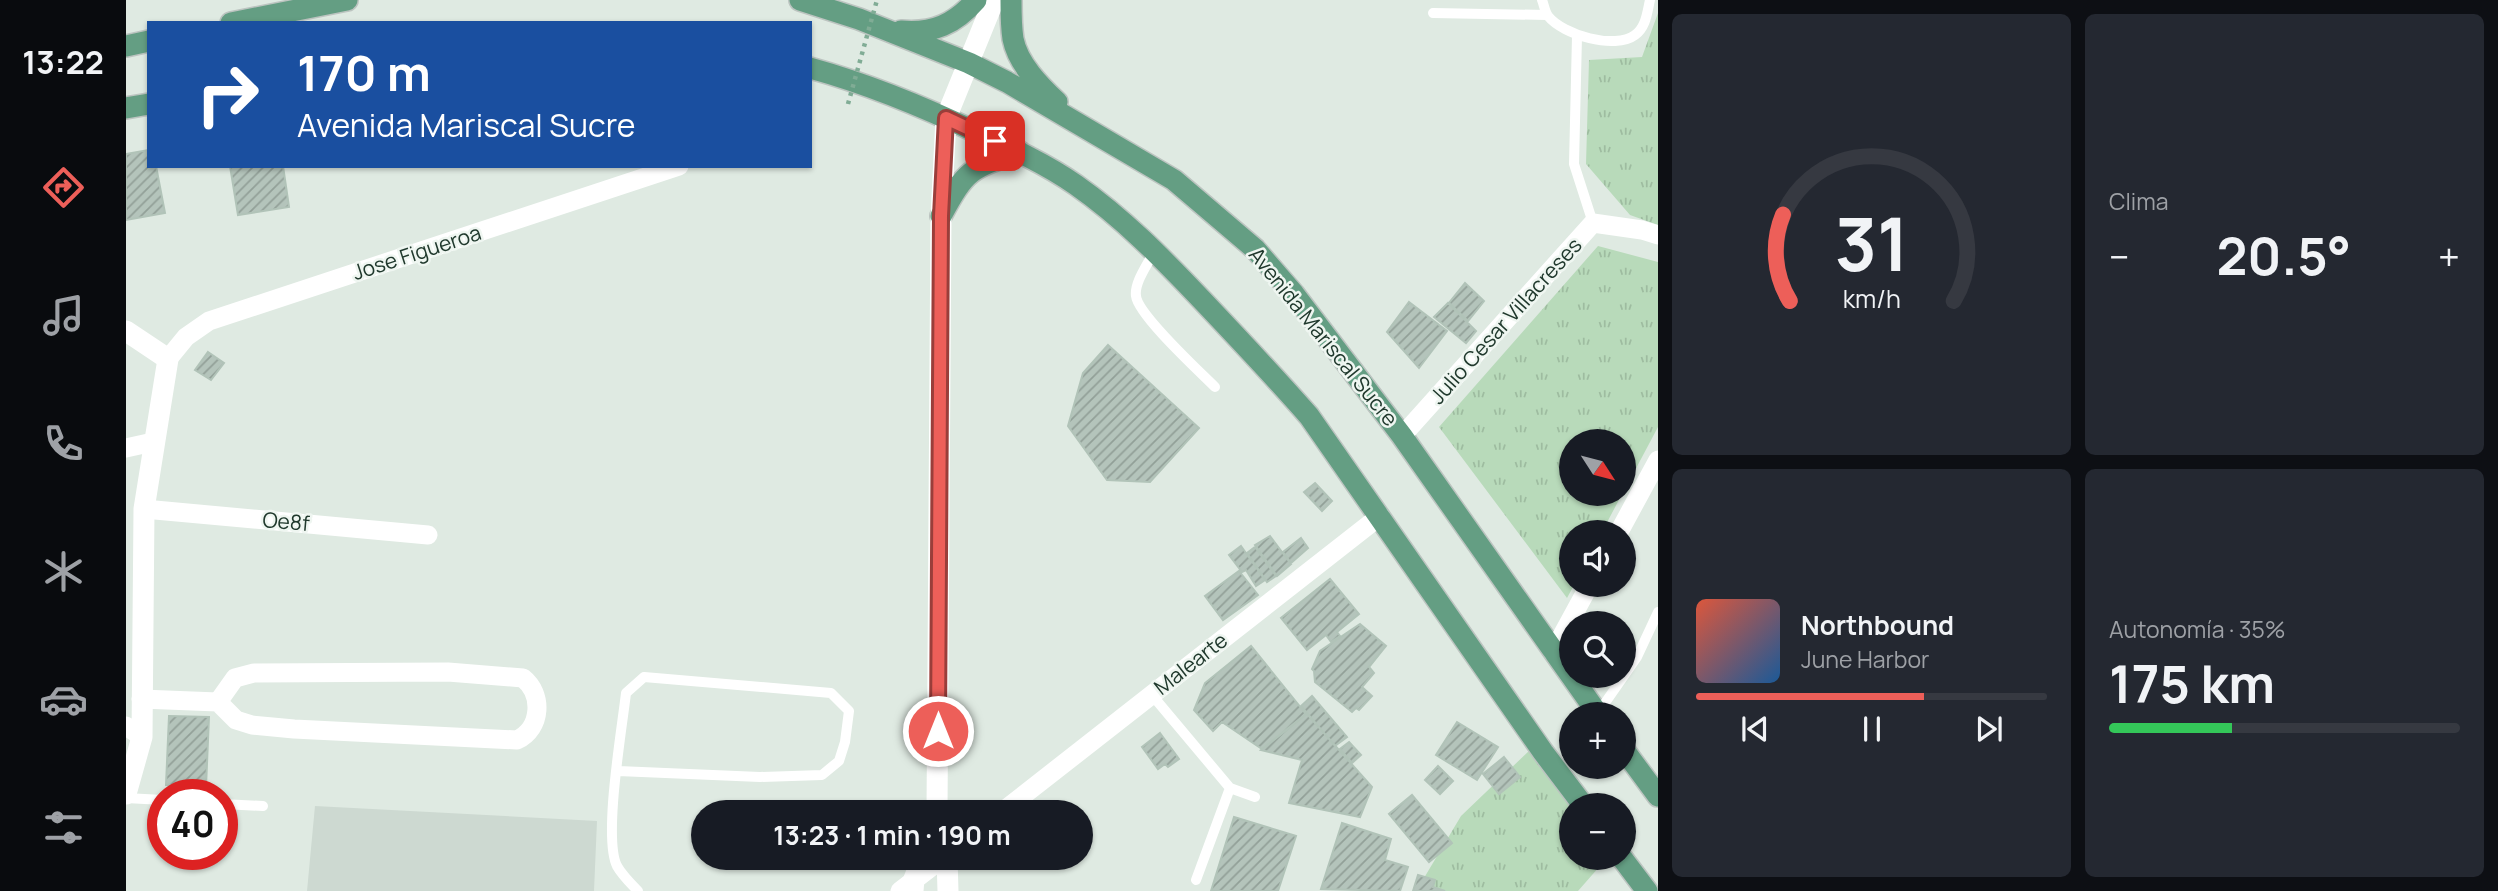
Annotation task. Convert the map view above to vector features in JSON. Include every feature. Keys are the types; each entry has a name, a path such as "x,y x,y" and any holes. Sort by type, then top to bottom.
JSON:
{"main road":[{"path":"242,21 347,0"},
{"name":"Avenida Mariscal Sucre","path":"800,0 888,31 1007,82 1174,180 1255,249 1294,294 1402,436 1589,702"},
{"path":"888,31 920,33 932,30 962,15 976,0"},
{"path":"1011,0 1013,42 1020,58 1041,87 1082,125"},
{"path":"126,46 147,41"},
{"path":"812,69 854,80 1020,152 1075,185 1129,226 1155,250 1293,398 1380,516 1574,793"},
{"path":"126,108 147,104"},
{"path":"941,216 968,173 982,164 1020,152"},
{"path":"1636,763 1648,776 1658,796"},
{"path":"1631,870 1647,891"}],"street":[{"path":"937,800 941,216 946,118 994,0"},
{"name":"Jose Figueroa","path":"168,359 186,337 209,321 673,168"},
{"name":"Julio Cesar Villacreses","path":"1402,436 1593,223 1658,235"},
{"path":"126,331 168,359 144,509 141,699 126,796"},
{"path":"126,448 153,442"},
{"path":"1626,520 1658,460"},
{"name":"Oe8f","path":"144,509 428,535"},
{"name":"Malearte","path":"1017,800 1380,516"},
{"path":"1553,653 1583,597"},
{"path":"141,699 218,702 236,720 252,725 517,740 526,736 531,729 538,710 538,700 531,685 523,678 448,673 254,673 234,678 218,702"},
{"path":"909,887 917,870"},
{"path":"909,887 930,870"},
{"path":"946,870 948,891"}],"lane":[{"path":"1542,0 1547,15"},
{"path":"1433,13 1547,15 1577,36 1618,42 1634,36 1644,24 1650,0"},
{"path":"1577,36 1574,164 1593,223"},
{"path":"1155,250 1138,286 1136,296 1141,308 1215,387"},
{"path":"1606,702 1637,657 1658,612"},
{"path":"618,771 760,777 822,775 839,761 845,742 849,711 831,693 643,677 626,693 611,836 616,864 638,891"},
{"path":"1152,695 1230,788 1255,797"},
{"path":"1196,880 1230,788"},
{"path":"126,796 147,798"},
{"path":"238,805 263,806"}],"path":[{"path":"848,104 877,0"}],"shaded area":[{"path":"315,806 597,821 594,891 307,891"}],"green space":[{"path":"1658,13 1658,225 1630,215 1586,164 1589,60 1642,57"},
{"path":"1598,246 1658,262 1658,427 1636,468 1636,429 1559,429 1559,506 1616,506 1608,520 1559,520 1559,587 1439,427"},
{"path":"1532,748 1564,793 1559,793 1559,870 1596,870 1578,891 1420,891 1421,883 1461,816"}],"building":[{"path":"147,150 147,168 156,168 165,213 126,220 126,154"},
{"path":"230,168 283,168 289,207 238,215"},
{"path":"1465,283 1484,301 1468,321 1449,303"},
{"path":"1409,302 1447,331 1419,368 1387,332"},
{"path":"1448,303 1476,331 1466,343 1434,317"},
{"path":"1108,345 1199,428 1150,482 1107,480 1068,426 1083,373"},
{"path":"208,352 224,363 211,380 195,370"},
{"path":"1315,483 1332,501 1322,511 1304,492"},
{"path":"1270,536 1291,564 1277,576 1255,545"},
{"path":"1301,538 1308,548 1291,563 1283,552"},
{"path":"1241,546 1265,580 1256,586 1246,570 1242,572 1229,555"},
{"path":"1255,547 1276,576 1267,582 1247,553"},
{"path":"1239,571 1258,595 1223,620 1205,596"},
{"path":"1330,579 1359,614 1337,632 1340,636 1331,642 1326,635 1307,650 1281,618"},
{"path":"1360,624 1386,646 1369,667 1374,673 1362,687 1372,696 1359,710 1356,708 1352,712 1315,682 1312,669 1320,651"},
{"path":"1251,646 1306,714 1262,749 1222,722 1213,731 1194,710 1205,683"},
{"path":"1312,696 1347,737 1335,746 1301,706"},
{"path":"1307,714 1372,787 1360,817 1289,803 1302,760 1261,750"},
{"path":"169,716 209,717 206,779 166,779"},
{"path":"1457,722 1498,747 1477,780 1436,755"},
{"path":"1160,733 1179,759 1168,767 1165,764 1158,769 1142,747"},
{"path":"1349,742 1361,755 1352,763 1340,749"},
{"path":"1504,757 1520,777 1499,794 1483,774"},
{"path":"1438,766 1453,781 1440,794 1425,780"},
{"path":"1412,795 1452,843 1429,862 1389,814"},
{"path":"1234,817 1296,836 1278,891 1211,891"},
{"path":"1342,823 1391,839 1385,860 1408,867 1400,891 1321,889"},
{"path":"1418,875 1435,880 1433,887 1445,891 1413,891"}],"route":[{"path":"938,731 941,216 946,118 995,141"}]}
